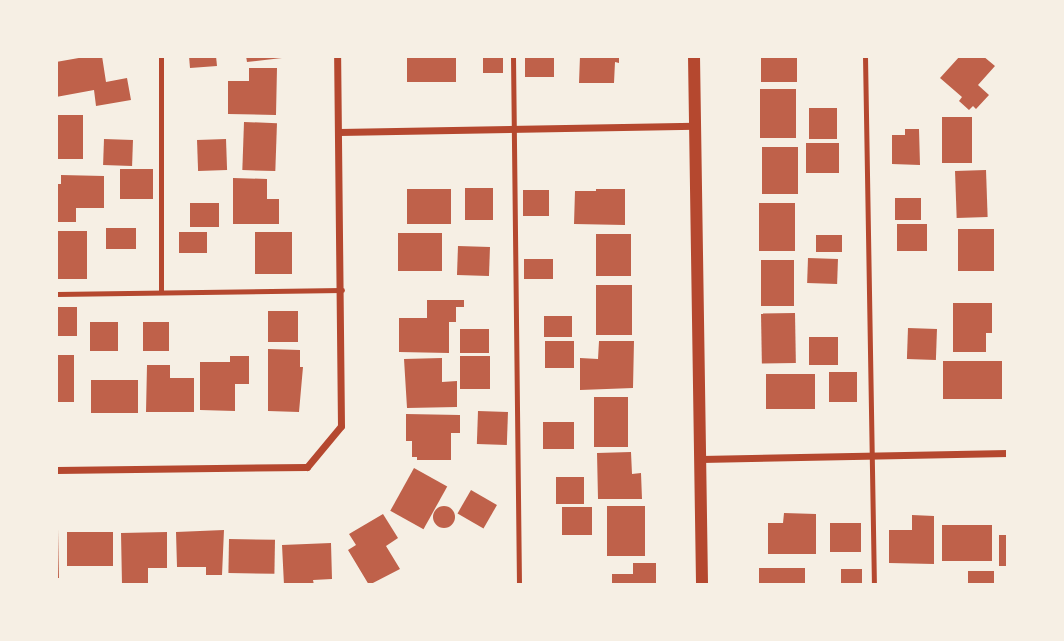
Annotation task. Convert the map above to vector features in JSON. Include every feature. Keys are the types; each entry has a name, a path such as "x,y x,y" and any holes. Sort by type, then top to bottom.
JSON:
{"street":[{"path":"56,470 307,467 341,426 342,290 337,56"},
{"path":"694,56 702,585"},
{"path":"339,132 695,125"},
{"path":"701,459 1008,453"}],"lane":[{"path":"161,56 162,291"},
{"path":"513,56 519,585"},
{"path":"865,56 874,585"},
{"path":"56,294 342,290"}],"building":[{"path":"102,56 106,82 127,78 131,100 96,106 94,90 56,97 56,62"},
{"path":"189,56 216,56 217,66 190,68"},
{"path":"246,56 282,56 282,58 247,62"},
{"path":"407,56 456,56 456,82 407,82"},
{"path":"483,56 503,56 503,73 483,73"},
{"path":"525,56 554,56 554,77 525,77"},
{"path":"580,56 619,56 619,63 615,62 614,83 579,83"},
{"path":"761,56 797,56 797,82 761,82"},
{"path":"960,56 983,56 995,66 978,85 989,95 976,109 973,106 969,110 959,101 962,97 940,78"},
{"path":"249,68 277,68 276,115 228,114 228,81 249,81"},
{"path":"760,89 796,89 796,138 760,138"},
{"path":"809,108 837,108 837,139 809,139"},
{"path":"56,115 83,115 83,159 56,159"},
{"path":"942,117 972,117 972,163 942,163"},
{"path":"244,122 277,123 275,171 242,170"},
{"path":"905,129 919,129 920,165 892,164 892,135 905,135"},
{"path":"104,139 133,140 132,166 103,165"},
{"path":"226,139 227,170 198,171 197,140"},
{"path":"806,143 839,143 839,173 806,173"},
{"path":"762,147 798,147 798,194 762,194"},
{"path":"120,169 153,169 153,199 120,199"},
{"path":"986,170 988,217 957,218 955,171"},
{"path":"61,175 104,176 104,208 76,208 76,222 56,222 56,184 61,184"},
{"path":"233,178 267,179 267,199 279,199 279,224 233,224"},
{"path":"465,188 493,188 493,220 465,220"},
{"path":"407,189 451,189 451,224 407,224"},
{"path":"625,189 625,225 574,224 575,191"},
{"path":"523,190 549,190 549,216 523,216"},
{"path":"895,198 921,198 921,220 895,220"},
{"path":"190,203 219,203 219,227 190,227"},
{"path":"759,203 795,203 795,251 759,251"},
{"path":"897,224 927,224 927,251 897,251"},
{"path":"106,228 136,228 136,249 106,249"},
{"path":"958,229 994,229 994,271 958,271"},
{"path":"56,231 87,231 87,279 56,279"},
{"path":"179,232 207,232 207,253 179,253"},
{"path":"255,232 292,232 292,274 255,274"},
{"path":"398,233 442,233 442,271 398,271"},
{"path":"596,234 631,234 631,276 596,276"},
{"path":"816,235 842,235 842,252 816,252"},
{"path":"458,246 490,247 489,276 457,275"},
{"path":"808,258 838,259 837,284 807,283"},
{"path":"524,259 553,259 553,279 524,279"},
{"path":"761,260 794,260 794,306 761,306"},
{"path":"596,285 632,285 632,335 596,335"},
{"path":"427,300 464,300 464,307 456,307 456,322 449,322 449,353 399,352 399,318 427,318"},
{"path":"953,303 992,303 992,333 986,333 986,352 953,352"},
{"path":"56,307 77,307 77,336 56,336"},
{"path":"268,311 298,311 298,342 268,342"},
{"path":"795,313 796,363 762,364 761,314"},
{"path":"544,316 572,316 572,337 544,337"},
{"path":"90,322 118,322 118,351 90,351"},
{"path":"143,322 169,322 169,351 143,351"},
{"path":"908,328 937,329 936,360 907,359"},
{"path":"460,329 489,329 489,353 460,353"},
{"path":"809,337 838,337 838,365 809,365"},
{"path":"545,341 574,341 574,368 545,368"},
{"path":"599,341 634,341 633,388 580,390 580,358 598,359"},
{"path":"268,349 300,350 300,367 303,367 299,412 268,411"},
{"path":"56,355 74,355 74,402 56,402"},
{"path":"230,356 249,356 249,384 235,384 235,411 200,410 200,362 230,362"},
{"path":"460,356 490,356 490,389 460,389"},
{"path":"442,358 442,382 457,381 457,407 407,408 404,359"},
{"path":"943,361 1002,361 1002,399 943,399"},
{"path":"147,365 170,365 170,378 194,378 194,412 146,412"},
{"path":"829,372 857,372 857,402 829,402"},
{"path":"766,374 815,374 815,409 766,409"},
{"path":"91,380 138,380 138,413 91,413"},
{"path":"594,397 628,397 628,447 594,447"},
{"path":"478,411 508,412 507,445 477,444"},
{"path":"406,414 460,415 460,433 451,433 451,460 417,460 417,457 412,457 412,441 406,441"},
{"path":"543,422 574,422 574,449 543,449"},
{"path":"631,452 632,474 641,473 642,499 598,499 597,453"},
{"path":"414,468 447,486 423,529 390,511"},
{"path":"556,477 584,477 584,504 556,504"},
{"path":"471,490 497,505 483,528 458,513"},
{"path":"444,506 452,509 455,517 452,525 444,528 436,525 433,517 436,509"},
{"path":"607,506 645,506 645,556 607,556"},
{"path":"562,507 592,507 592,535 562,535"},
{"path":"784,513 816,514 816,554 768,554 768,523 783,523"},
{"path":"383,514 398,538 386,546 400,569 369,585 348,550 356,545 349,534"},
{"path":"912,515 934,516 934,564 889,563 889,530 912,530"},
{"path":"830,523 861,523 861,552 830,552"},
{"path":"942,525 992,525 992,561 942,561"},
{"path":"58,529 59,578 56,578"},
{"path":"224,530 222,575 206,575 206,567 177,567 176,532"},
{"path":"67,532 113,532 113,566 67,566"},
{"path":"167,532 167,568 148,568 148,585 122,585 121,533"},
{"path":"999,535 1008,535 1008,566 999,566"},
{"path":"229,539 275,540 274,574 228,573"},
{"path":"331,543 332,579 313,580 314,585 284,585 282,545"},
{"path":"633,563 656,563 656,585 612,585 612,574 633,574"},
{"path":"759,568 805,568 805,585 759,585"},
{"path":"841,569 862,569 862,585 841,585"},
{"path":"968,571 994,571 994,585 968,585"}]}
